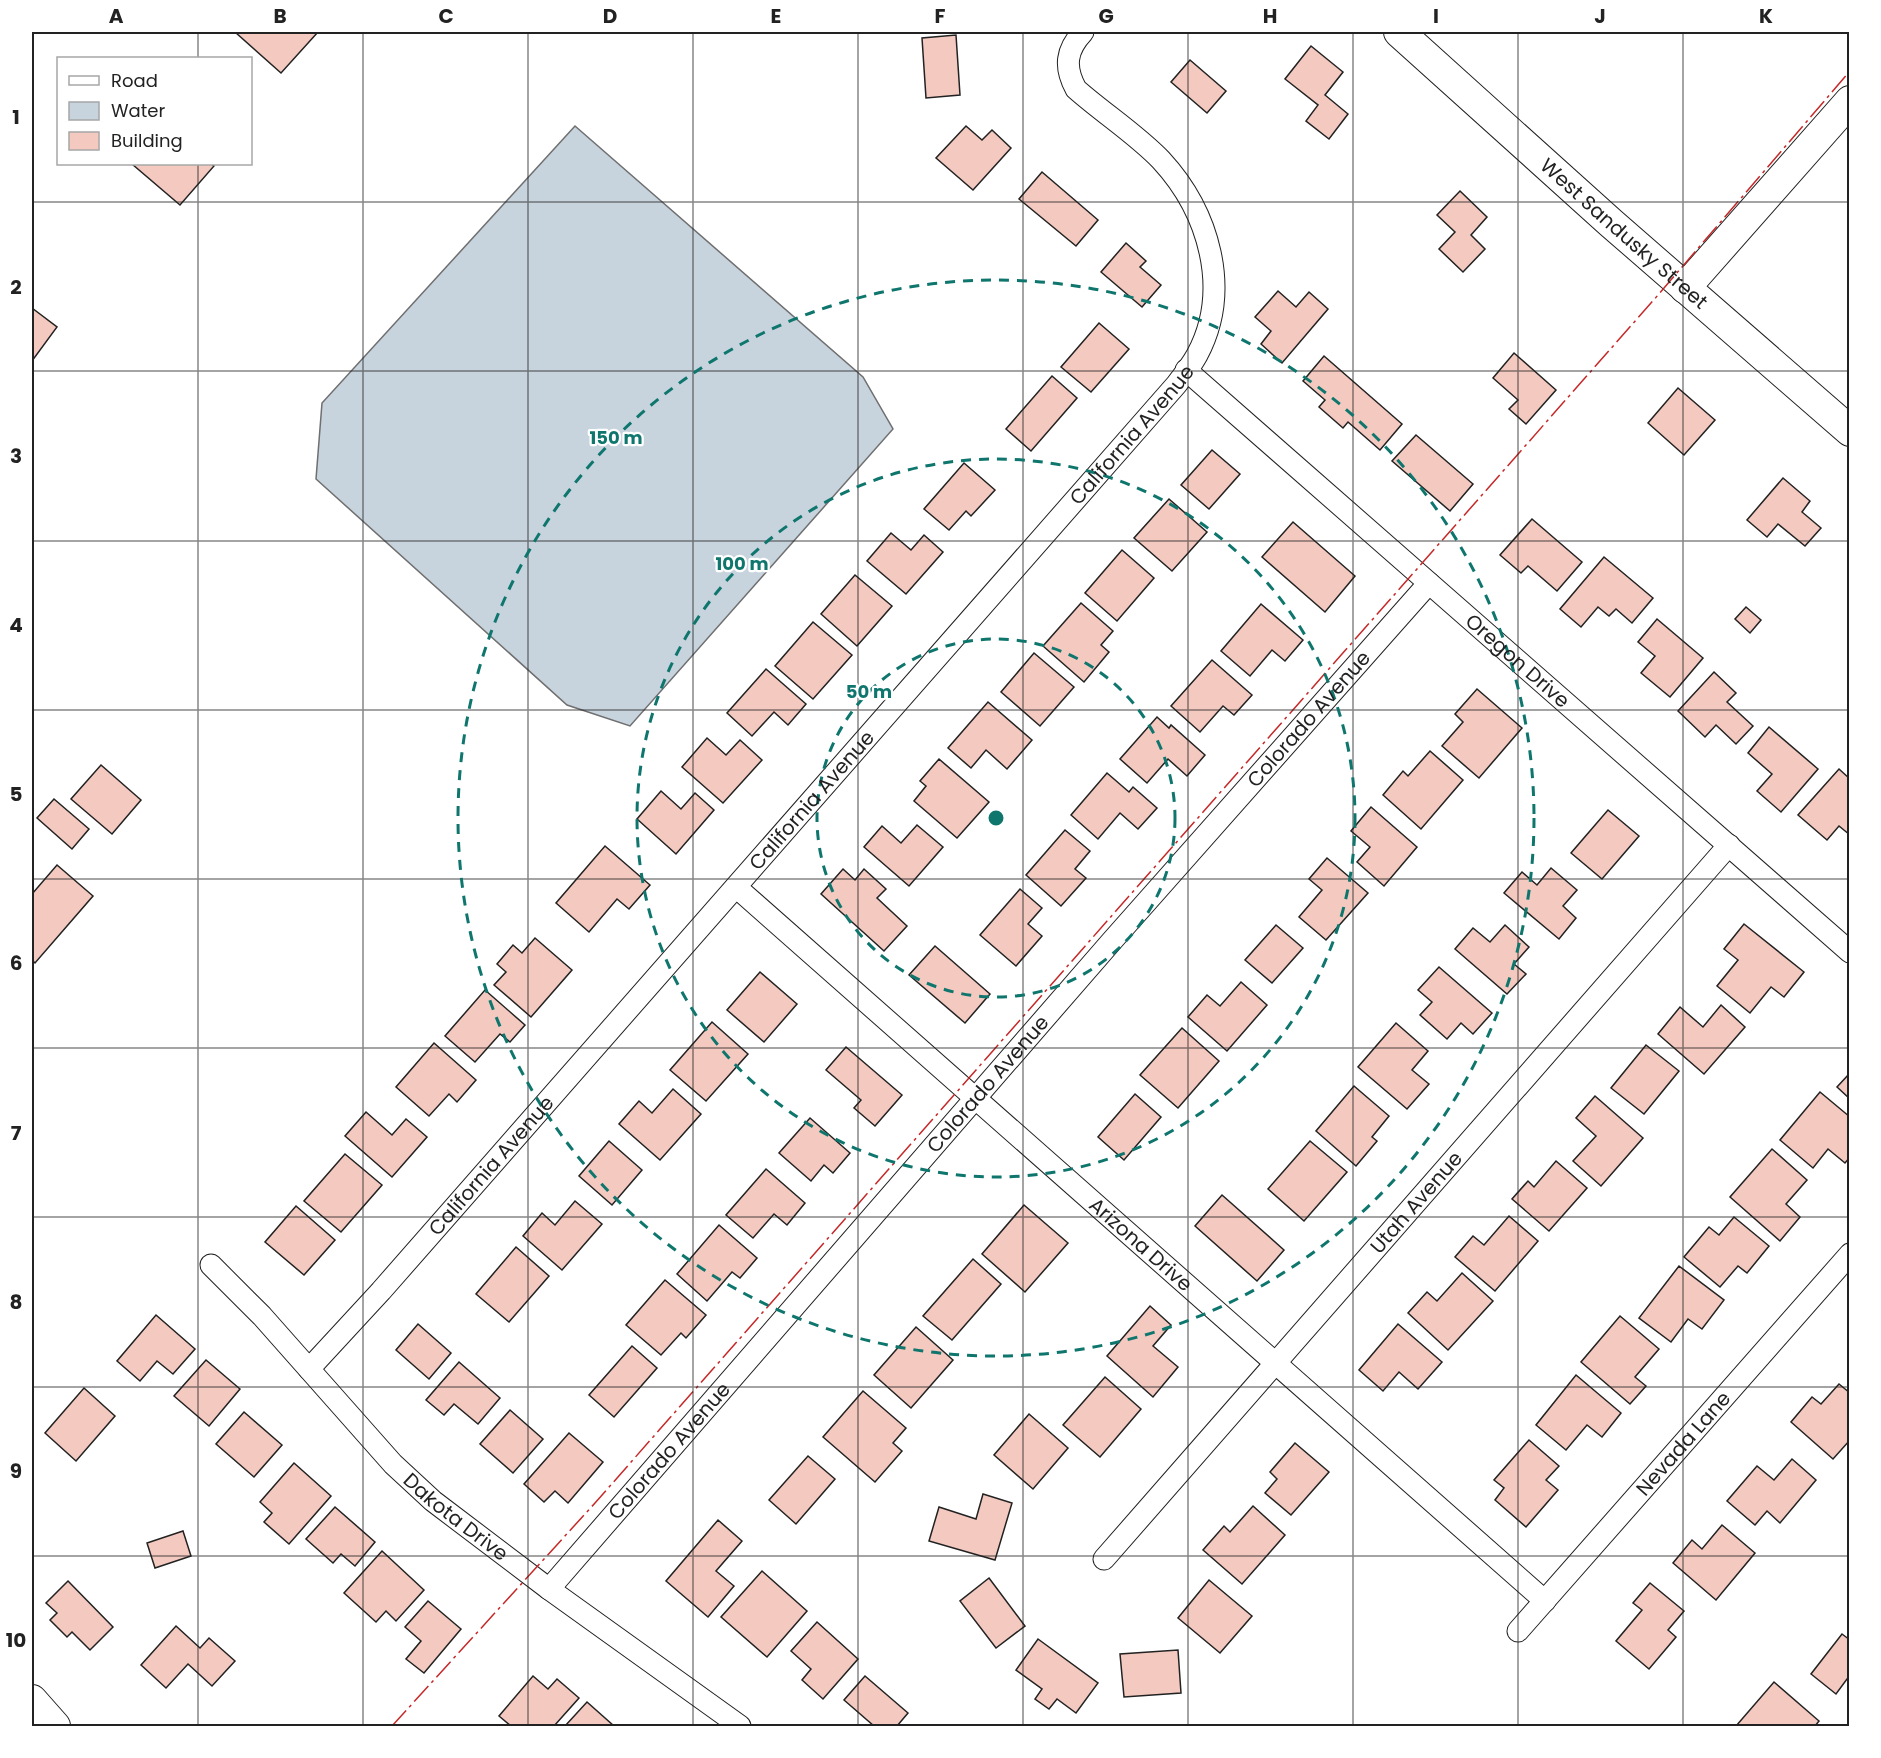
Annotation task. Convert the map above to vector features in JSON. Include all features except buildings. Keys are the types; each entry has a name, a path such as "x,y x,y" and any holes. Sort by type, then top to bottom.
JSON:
{"street":[{"name":"California Avenue","path":"309,1369 736,887 1196,356 1209,323 1214,287 1210,251 1200,217 1182,186 1159,159 1076,89 1068,74 1067,56 1083,32"},
{"name":"West Sandusky Street","path":"1399,32 1685,288 1850,431"},
{"path":"1685,288 1850,101"},
{"name":"Oregon Drive","path":"1186,370 1850,952"},
{"name":"Colorado Avenue","path":"549,1589 1111,942 1429,582"},
{"name":"Utah Avenue","path":"1104,1559 1729,845"},
{"name":"Arizona Drive","path":"736,887 1545,1600"},
{"name":"Nevada Lane","path":"1518,1631 1850,1254"},
{"name":"Dakota Drive","path":"212,1265 393,1464 433,1501 549,1589 740,1726"},
{"path":"32,1700 55,1726"}],"water":[{"path":"575,126 863,377 893,429 630,726 567,705 316,479 322,403"}],"power":[{"path":"392,1726 595,1503 1658,295 1850,71"}]}
